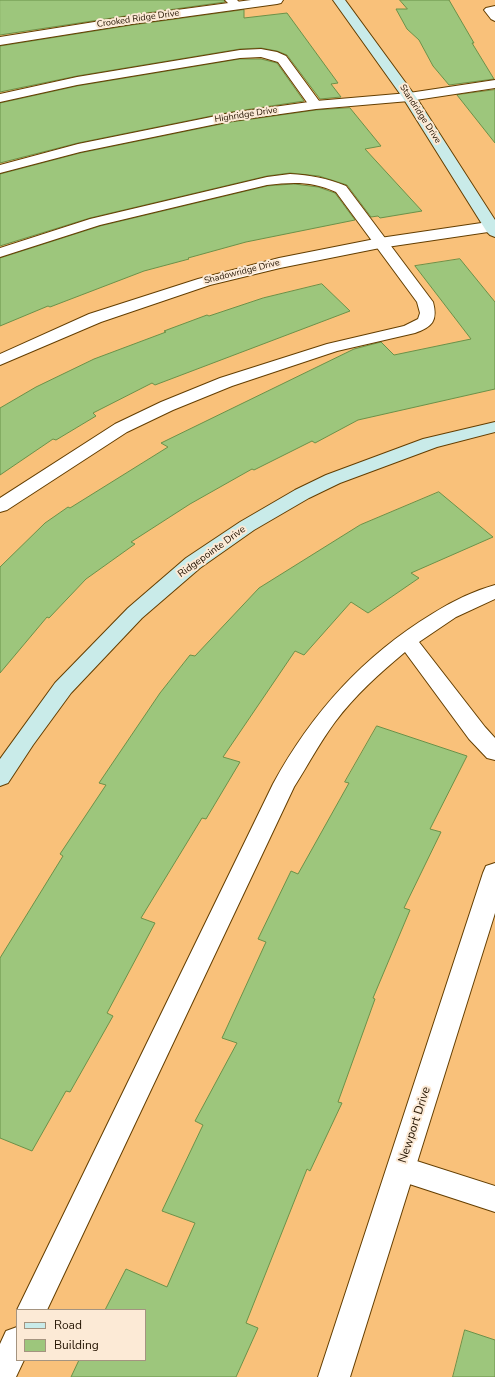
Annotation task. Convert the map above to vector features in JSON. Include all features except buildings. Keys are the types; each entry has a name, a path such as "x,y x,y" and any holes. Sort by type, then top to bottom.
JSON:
{"street":[{"name":"Crooked Ridge Drive","path":"0,42 234,3 277,0"},
{"name":"Standridge Drive","path":"339,0 409,97 494,228"},
{"name":"Highridge Drive","path":"0,168 78,148 231,117 316,104 409,97 495,85"},
{"name":"Shadowridge Drive","path":"0,360 95,318 204,282 279,263 380,243 494,228"},
{"name":"Ridgepointe Drive","path":"0,777 25,739 63,688 135,613 193,563 259,519 302,494 334,479 430,443 495,427"},
{"name":"Newport Drive","path":"334,1377 495,873"}],"lane":[{"path":"479,0 493,12"},
{"path":"0,98 77,82 199,60 251,53 273,55 282,59 316,104"},
{"path":"0,253 95,222 267,181 290,178 316,180 341,189 425,302 429,313 426,321 421,326 333,347 226,382 167,406 121,428 0,506"},
{"path":"32,1309 284,784 328,716 352,688 408,641 455,609 495,591"},
{"path":"408,641 477,733 495,752"},
{"path":"401,1169 495,1199"},
{"path":"0,1377 16,1344"}]}
